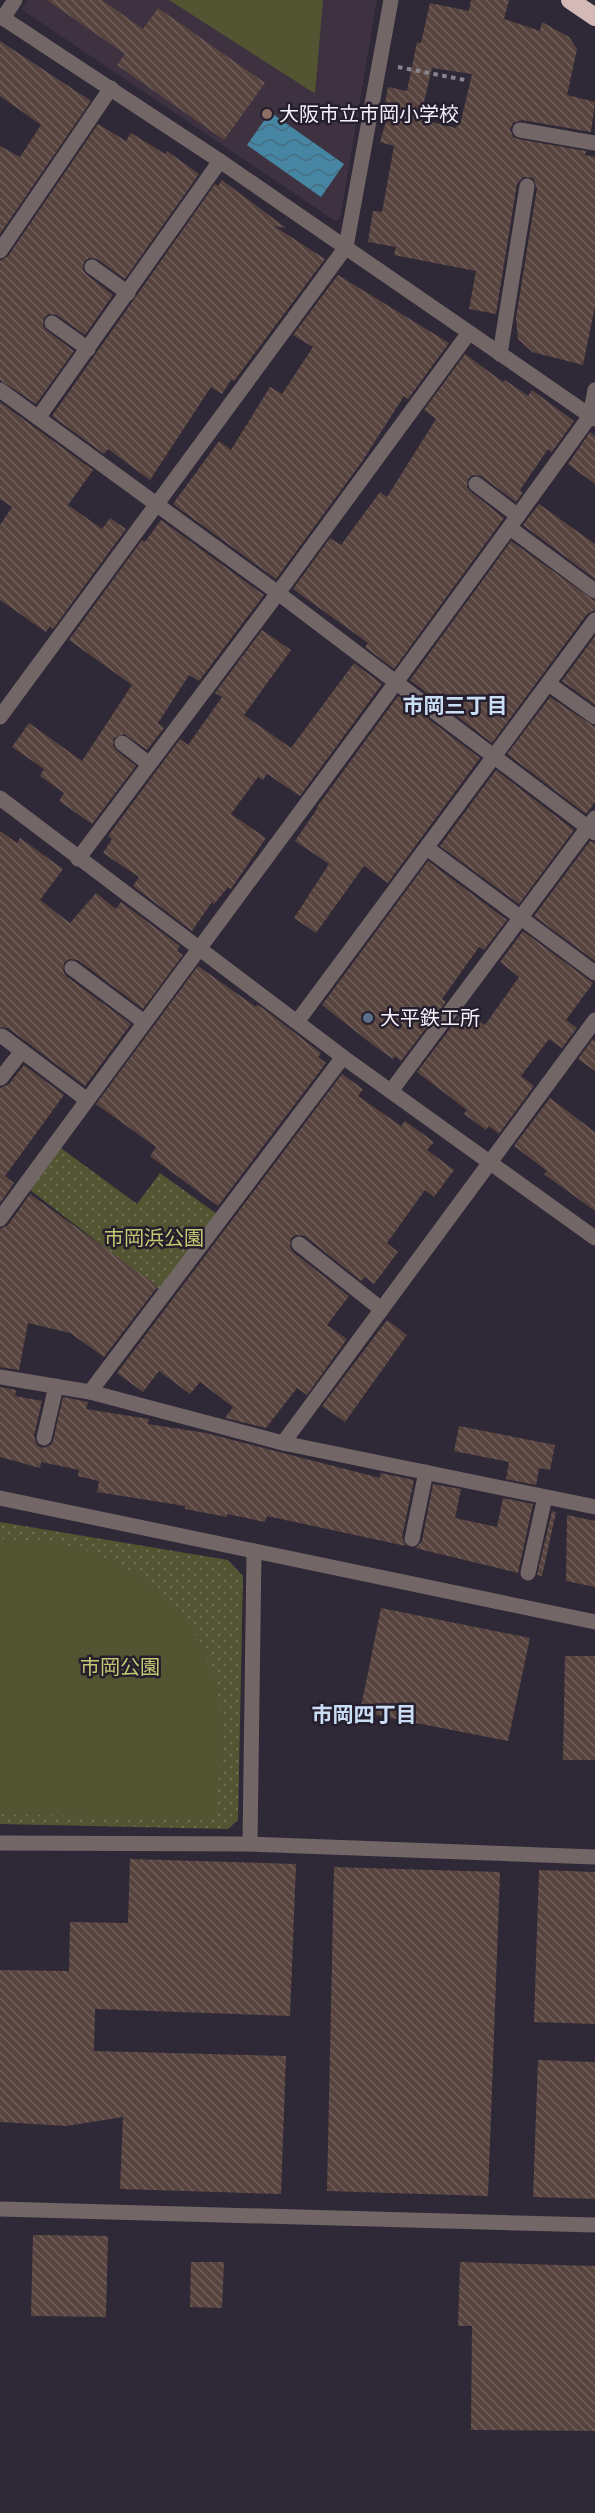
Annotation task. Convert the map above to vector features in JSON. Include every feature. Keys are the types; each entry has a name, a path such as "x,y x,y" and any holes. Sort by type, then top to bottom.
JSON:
{"highway":[{"path":"570,0 595,17"}],"street":[{"path":"15,0 2,17 220,161 468,334 592,417"},
{"path":"0,717 159,505 346,247 391,0"},
{"path":"0,251 111,88"},
{"path":"520,130 595,143"},
{"path":"38,418 220,161"},
{"path":"500,354 527,186"},
{"path":"92,267 128,293"},
{"path":"52,323 88,349"},
{"path":"78,859 278,593 468,334"},
{"path":"0,390 278,593 495,757 593,826 391,1091"},
{"path":"0,1219 198,949 398,683 592,417 595,390"},
{"path":"476,484 514,522 595,591"},
{"path":"297,1022 595,620"},
{"path":"549,684 595,717"},
{"path":"122,743 149,764"},
{"path":"0,798 343,1057 595,1238"},
{"path":"427,848 595,973"},
{"path":"72,968 144,1022"},
{"path":"283,1443 490,1161 593,1028"},
{"path":"2,1036 87,1100"},
{"path":"1,1078 22,1051"},
{"path":"90,1392 343,1057"},
{"path":"299,1244 381,1309"},
{"path":"0,1377 90,1392 283,1443 595,1507"},
{"path":"44,1438 56,1386"},
{"path":"412,1539 426,1472"},
{"path":"528,1573 545,1497"},
{"path":"0,1498 595,1622"},
{"path":"250,1844 254,1551"},
{"path":"0,1843 250,1844 595,1857"},
{"path":"0,2209 595,2225"}],"path":[{"path":"380,63 465,80"}],"shaded area":[{"name":"大阪市立市岡小学校","path":"28,0 377,0 340,219 335,221 21,9"}],"green space":[{"path":"169,0 323,0 315,93 314,93"},
{"name":"市岡浜公園","path":"61,1148 137,1204 160,1173 217,1214 161,1291 30,1190"},
{"name":"市岡公園","path":"0,1522 228,1560 243,1576 238,1820 228,1829 0,1824"},
{"name":"市岡公園","path":"0,1539 68,1546 121,1565 145,1580 166,1598 184,1619 211,1667 218,1695 221,1741 215,1819 0,1814"}],"water":[{"path":"270,112 344,164 321,197 247,145"}],"building":[{"path":"47,0 102,0 143,29 158,8 265,83 224,140 117,65 125,54"},
{"path":"471,0 509,0 504,19 540,31 542,22 569,37 577,49 567,95 595,102 591,132 522,120 513,123 510,129 513,137 518,139 586,151 585,155 595,157 595,306 583,365 532,352 518,339 516,318 537,188 533,178 523,177 517,184 496,314 469,309 476,271 394,255 396,247 368,242 373,211 382,212 394,146 380,142 389,112 384,110 388,87 407,91 417,42 421,43 430,3 469,11","holes":["432,68 472,74 461,121 458,120 456,128 420,119"]},
{"path":"0,41 91,101 0,234 0,146 20,157 41,125 0,96"},
{"path":"98,124 126,141 131,133 165,154 167,151 199,174 125,279 97,259 89,258 84,262 83,270 86,274 113,295 85,335 57,315 49,314 44,318 43,326 46,330 74,351 36,404 0,380 0,261 8,256"},
{"path":"222,180 286,228 274,226 325,259 234,381 231,380 222,394 211,387 150,480 108,449 104,454 52,416 215,184 218,186"},
{"path":"338,275 449,343 408,399 404,396 361,463 276,579 173,504 219,441 231,450 270,387 282,394 313,347 293,335"},
{"path":"465,354 503,382 505,380 528,396 532,390 574,421 552,452 548,449 520,490 523,492 516,502 481,476 473,475 468,479 467,487 470,491 504,518 394,669 365,647 368,643 293,589 330,538 341,545 380,492 387,497 436,419 424,410"},
{"path":"0,402 93,470 68,505 102,529 110,518 126,529 53,629 50,626 46,632 0,600 0,525 12,507 0,499"},
{"path":"590,432 595,436 595,484 568,464"},
{"path":"539,504 595,544 595,579 523,525"},
{"path":"161,520 264,595 199,681 189,675 158,723 164,728 147,750 124,734 114,738 113,746 116,750 136,766 92,824 59,801 64,793 40,776 44,769 12,747 29,723 82,761 132,685 69,640 142,540 145,542"},
{"path":"511,541 595,601 595,610 587,614 492,743 410,680"},
{"path":"262,630 291,650 244,715 291,748 354,663 382,684 300,796 267,774 263,780 258,777 231,814 266,838 231,889 228,887 214,904 212,902 192,931 133,886 139,877 103,853 112,839 108,836 180,739 188,745 222,697 215,693"},
{"path":"595,636 595,705 562,681"},
{"path":"398,696 480,758 388,883 364,866 316,933 294,918 329,864 295,841"},
{"path":"550,697 595,727 595,802 586,814 507,754"},
{"path":"496,770 574,830 519,904 440,846"},
{"path":"0,831 17,843 20,838 63,869 40,900 70,923 96,893 116,909 121,902 180,946 177,951 183,955 143,1009 78,960 69,959 64,963 63,971 66,976 131,1024 85,1086 8,1028 0,1027"},
{"path":"590,841 595,843 595,961 534,916"},
{"path":"428,861 507,920 484,950 479,947 442,999 446,1002 401,1061 395,1056 393,1059 373,1045 322,1005"},
{"path":"523,931 593,983 566,1020 577,1028 562,1048 549,1039 521,1076 534,1086 499,1134 489,1126 486,1130 464,1114 467,1110 417,1072 462,1013 478,1025 480,1022 485,1025 519,977 500,962"},
{"path":"198,966 256,1007 257,1005 264,1009 321,1053 318,1057 326,1063 218,1206 150,1156 156,1147 96,1104"},
{"path":"593,1039 595,1041 595,1071 578,1059"},
{"path":"24,1065 64,1095 5,1176 14,1183 0,1203 0,1088 9,1084"},
{"path":"342,1074 363,1089 358,1096 401,1126 405,1121 434,1142 427,1150 454,1170 434,1197 425,1190 387,1243 398,1252 374,1284 365,1277 361,1281 305,1236 296,1235 291,1238 290,1247 293,1252 349,1296 327,1325 347,1339 307,1395 297,1388 266,1428 225,1418 233,1407 200,1382 190,1394 159,1371 143,1392 117,1373"},
{"path":"550,1098 595,1132 595,1211 544,1174 547,1171 514,1146"},
{"path":"30,1194 158,1286 104,1357 70,1333 28,1323 19,1370 0,1367 0,1229 8,1225"},
{"path":"387,1320 407,1335 345,1422 322,1406"},
{"path":"0,1387 16,1390 15,1396 42,1401 34,1436 37,1445 42,1448 51,1445 53,1441 63,1397 88,1402 86,1409 149,1419 148,1424 206,1433 380,1478 381,1473 414,1480 402,1537 406,1546 267,1516 265,1522 227,1514 227,1517 185,1509 185,1506 97,1492 99,1481 78,1476 79,1470 41,1462 40,1468 0,1457"},
{"path":"459,1426 555,1445 550,1470 539,1468 536,1485 506,1479 509,1462 454,1451"},
{"path":"433,1484 461,1489 455,1518 497,1527 503,1498 533,1504 518,1573 415,1548 422,1541"},
{"path":"552,1511 556,1512 542,1576 537,1575"},
{"path":"567,1515 595,1521 595,1587 566,1581"},
{"path":"381,1608 530,1638 508,1741 360,1712"},
{"path":"565,1656 595,1656 595,1760 563,1760"},
{"path":"130,1859 296,1864 290,2016 95,2009 94,2051 286,2056 281,2194 120,2189 123,2117 66,2126 0,2122 0,1970 69,1971 70,1922 128,1923"},
{"path":"334,1867 500,1872 488,2196 327,2191"},
{"path":"539,1870 595,1872 595,2024 534,2022"},
{"path":"538,2060 595,2062 595,2199 533,2197"},
{"path":"33,2235 108,2236 106,2317 31,2316"},
{"path":"191,2262 224,2262 222,2308 190,2307"},
{"path":"460,2262 595,2266 595,2431 471,2430 472,2326 458,2326"}],"place":[{"name":"大阪市立市岡小学校","path":"267,114"},
{"name":"大平鉄工所","path":"368,1018"}],"district":[{"name":"市岡三丁目","path":"455,706"},
{"name":"市岡四丁目","path":"364,1715"}]}
